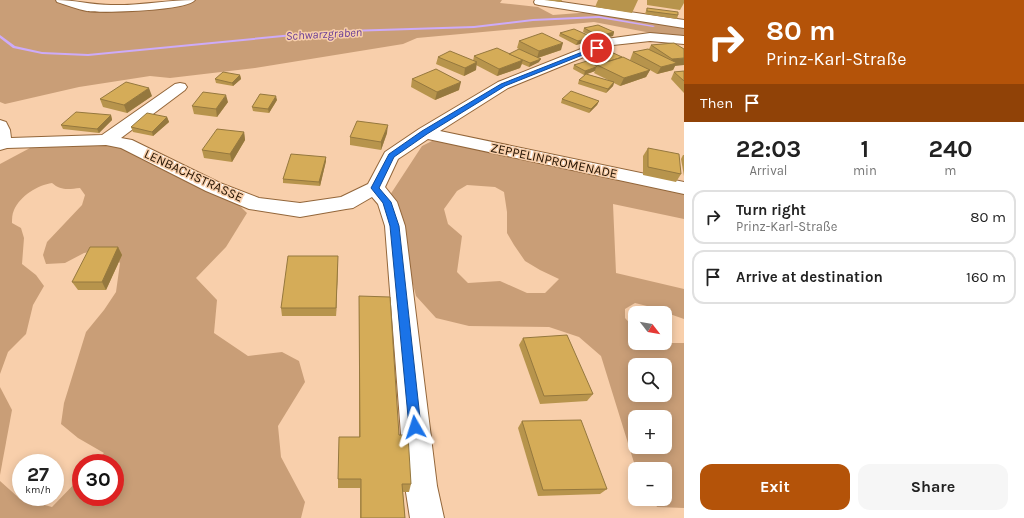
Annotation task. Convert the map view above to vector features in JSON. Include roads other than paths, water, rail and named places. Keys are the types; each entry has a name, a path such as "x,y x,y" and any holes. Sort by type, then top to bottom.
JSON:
{"street":[{"path":"60,0 84,7 119,9 190,0"},
{"path":"539,2 684,24"},
{"path":"427,518 421,486 395,226 387,202 374,188 391,156 425,133 503,85 610,42 650,37 684,40"},
{"path":"106,140 180,87"},
{"name":"ZEPPELINPROMENADE","path":"425,133 684,188"},
{"name":"LENBACHSTRASSE","path":"1,136 106,140 126,144 212,187 256,204 300,210 346,203 374,188"}],"waterway":[{"name":"Schwarzgraben","path":"0,36 14,47 42,53 88,55 283,36 348,31 474,27 533,20 599,17 653,26"}]}
